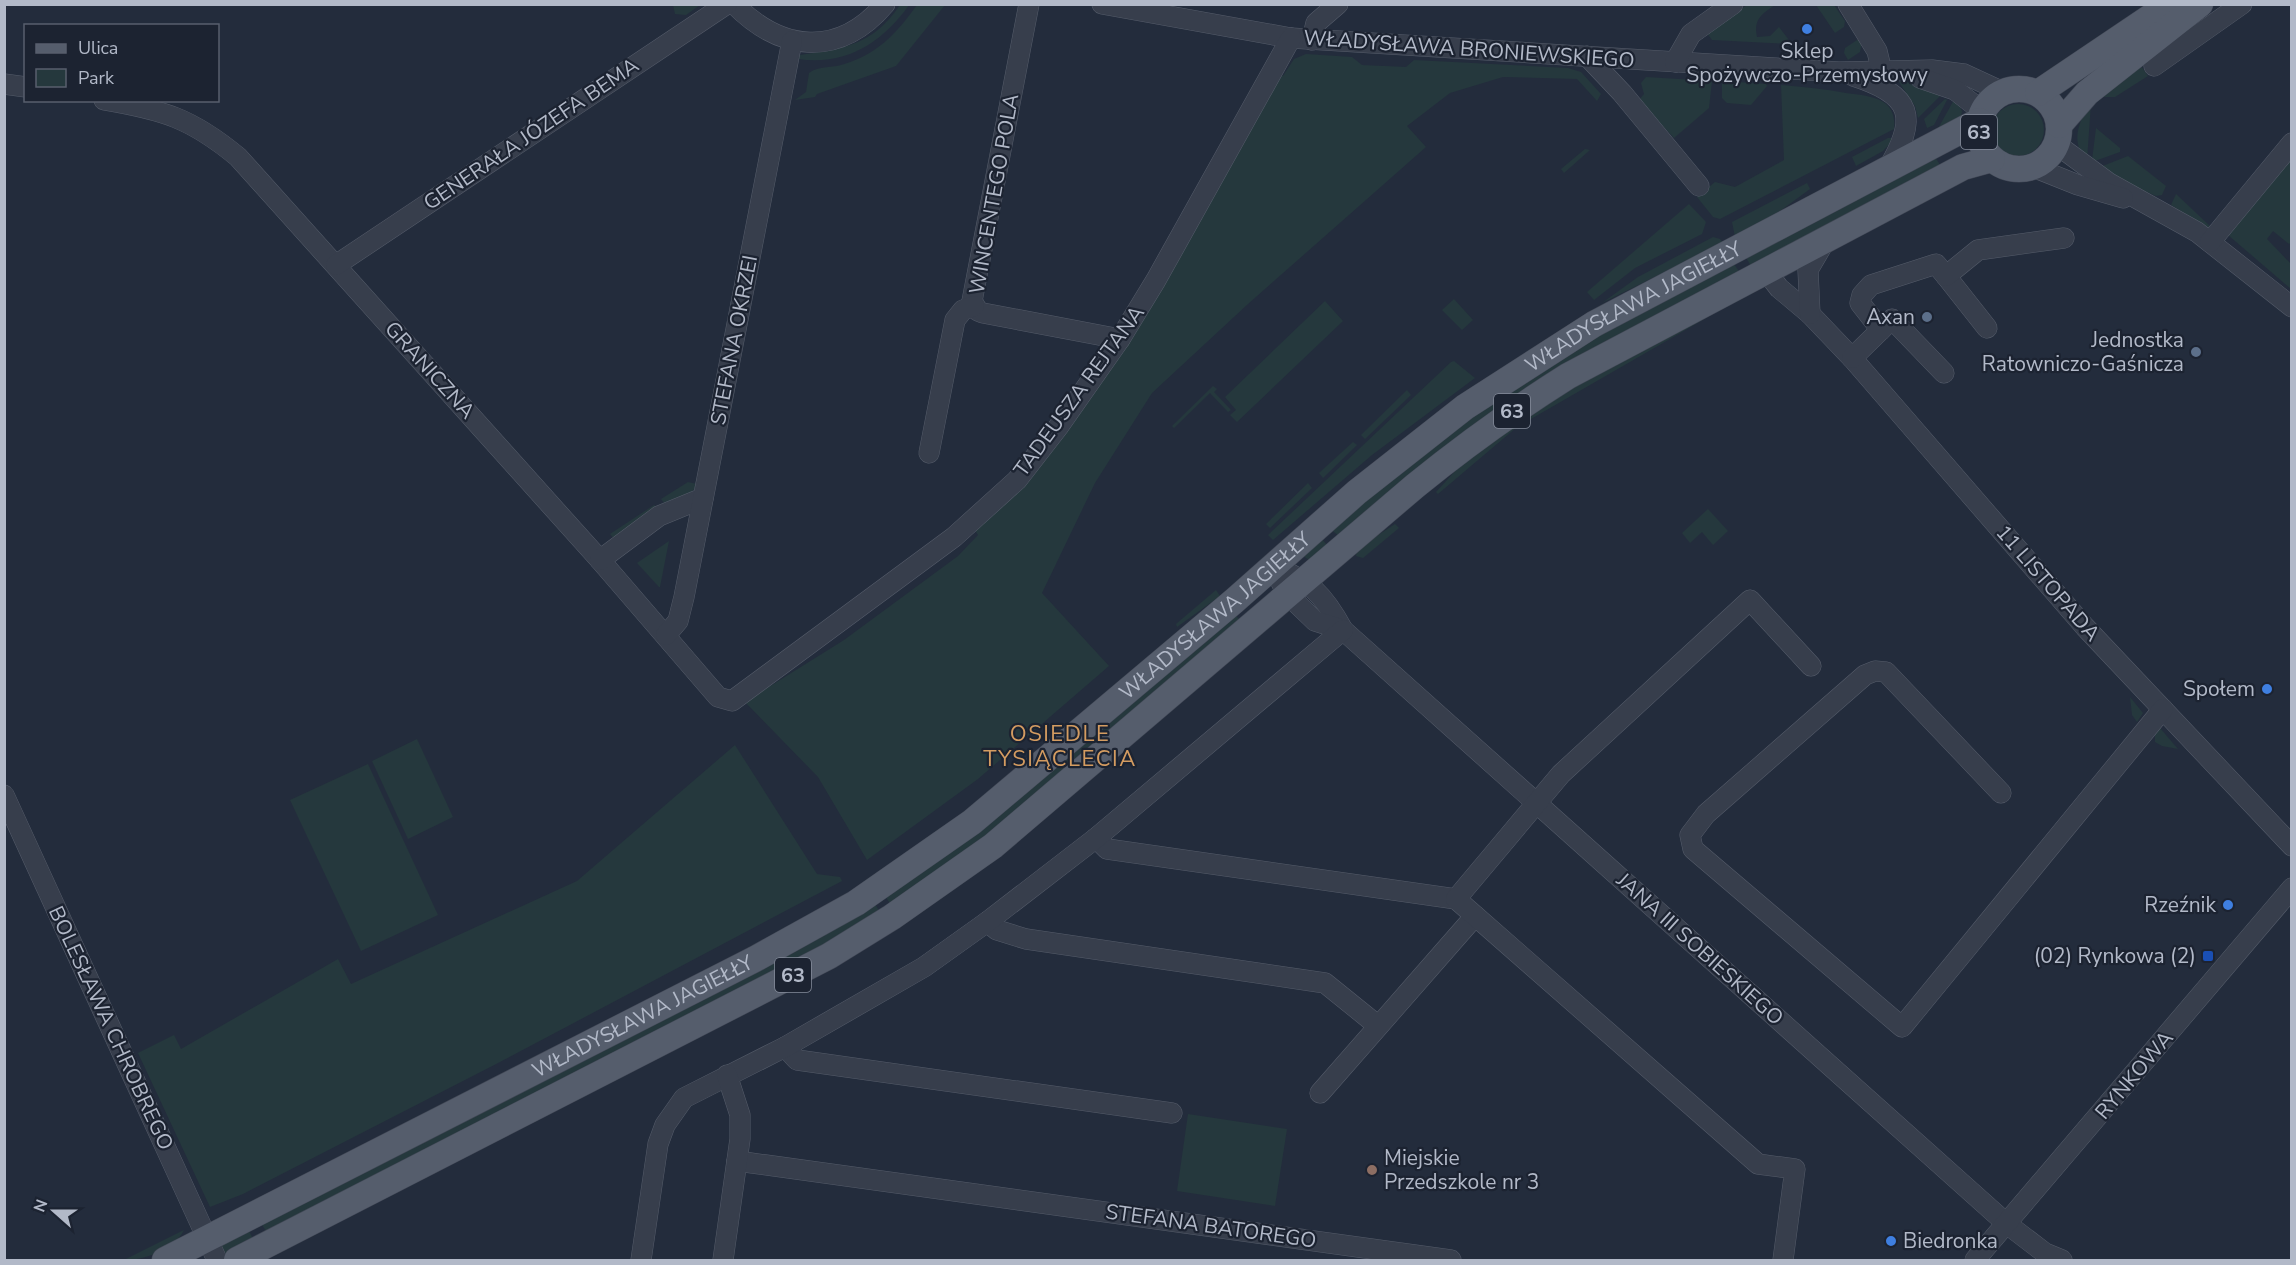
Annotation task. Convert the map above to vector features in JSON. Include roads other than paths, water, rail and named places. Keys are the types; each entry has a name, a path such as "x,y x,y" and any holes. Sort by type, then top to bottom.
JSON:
{"main road":[{"path":"2057,134 2052,106 2038,93 2187,7"},
{"path":"2033,166 2043,161 2057,134 2087,93 2187,7"},
{"name":"63","path":"2033,166 2012,168 1992,159 1981,142 1981,116 1994,97 2003,92 2020,88 2038,93"},
{"name":"WŁADYSŁAWA JAGIEŁŁY","path":"165,1260 212,1250 856,903 972,822 1397,459 1500,382 1594,324 1886,171 1981,116"},
{"name":"WŁADYSŁAWA JAGIEŁŁY","path":"237,1260 829,956 892,917 993,846 1469,442 1515,409 1568,376 1963,167 1992,159"}],"street":[{"name":"GENERAŁA JÓZEFA BEMA","path":"336,265 727,4"},
{"path":"734,4 758,26 792,41 821,43 856,31 885,4"},
{"name":"WINCENTEGO POLA","path":"1029,4 972,300 974,306 983,313 1120,339"},
{"name":"WŁADYSŁAWA BRONIEWSKIEGO","path":"1102,4 1291,38 1839,72 1932,70 1964,74 2003,92"},
{"path":"1312,40 1316,23 1338,4"},
{"path":"1676,62 1691,34 1733,4"},
{"path":"1848,4 1890,72"},
{"path":"2154,66 2242,4"},
{"name":"TADEUSZA REJTANA","path":"718,697 732,701 743,696 962,530 1017,480 1059,426 1120,339 1156,280 1291,38"},
{"name":"STEFANA OKRZEI","path":"666,635 678,621 684,597 792,41"},
{"path":"1587,56 1622,93 1699,186"},
{"name":"WŁADYSŁAWA BRONIEWSKIEGO","path":"1839,72 1873,82 1891,91 1900,101 1906,113 1906,127 1901,148 1886,171"},
{"name":"WŁADYSŁAWA BRONIEWSKIEGO","path":"1890,72 1933,81 1955,90 1981,116"},
{"path":"4,84 24,87"},
{"name":"GRANICZNA","path":"116,102 150,108 185,120 211,135 237,158 600,560 718,697"},
{"path":"2057,134 2109,183 2210,242 2292,307"},
{"path":"2210,242 2292,143"},
{"path":"2033,166 2102,193 2150,205"},
{"path":"1946,276 1978,250 2064,238"},
{"path":"1810,314 1808,270 1825,240"},
{"path":"1881,330 1861,308 1862,295 1866,288 1936,264 1987,328"},
{"name":"11 LISTOPADA","path":"1766,271 1779,288 1810,314 1852,358 2085,627 2292,846"},
{"path":"929,453 955,320 963,310 974,306"},
{"path":"1852,358 1892,319 1944,373"},
{"path":"600,560 659,516 703,498"},
{"name":"JANA III SOBIESKIEGO","path":"1273,565 1296,587 1315,621 1343,630 2007,1224 2045,1253 2060,1259"},
{"path":"1456,899 1562,774 1750,600 1811,666"},
{"path":"641,1260 654,1164 665,1125 684,1098 785,1047 924,967 987,922 1096,838 1343,630"},
{"path":"2001,793 1886,672 1875,671 1865,675 1706,814 1693,829 1690,843 1693,849 1902,1027 2163,709"},
{"name":"BOLESŁAWA CHROBREGO","path":"4,795 212,1250"},
{"path":"1096,838 1107,849 1456,899 1758,1164 1795,1169 1784,1260"},
{"name":"RYNKOWA","path":"1975,1260 2292,888"},
{"path":"1320,1093 1377,1025 1475,916"},
{"path":"987,922 997,930 1026,939 1324,983 1377,1025"},
{"path":"785,1047 797,1060 1173,1113"},
{"path":"723,1260 737,1161 740,1115 727,1075"},
{"name":"STEFANA BATOREGO","path":"737,1161 1452,1260"}],"place":[{"name":"Sklep Spożywczo-Przemysłowy","path":"1807,29"},
{"name":"Axan","path":"1927,317"},
{"name":"Jednostka Ratowniczo-Gaśnicza","path":"2196,352"},
{"name":"Społem","path":"2267,689"},
{"name":"Rzeźnik","path":"2228,905"},
{"name":"(02) Rynkowa (2)","path":"2208,956"},
{"name":"Miejskie Przedszkole nr 3","path":"1372,1170"},
{"name":"Biedronka","path":"1891,1241"}],"district":[{"name":"OSIEDLE TYSIĄCLECIA","path":"1060,746"}]}
